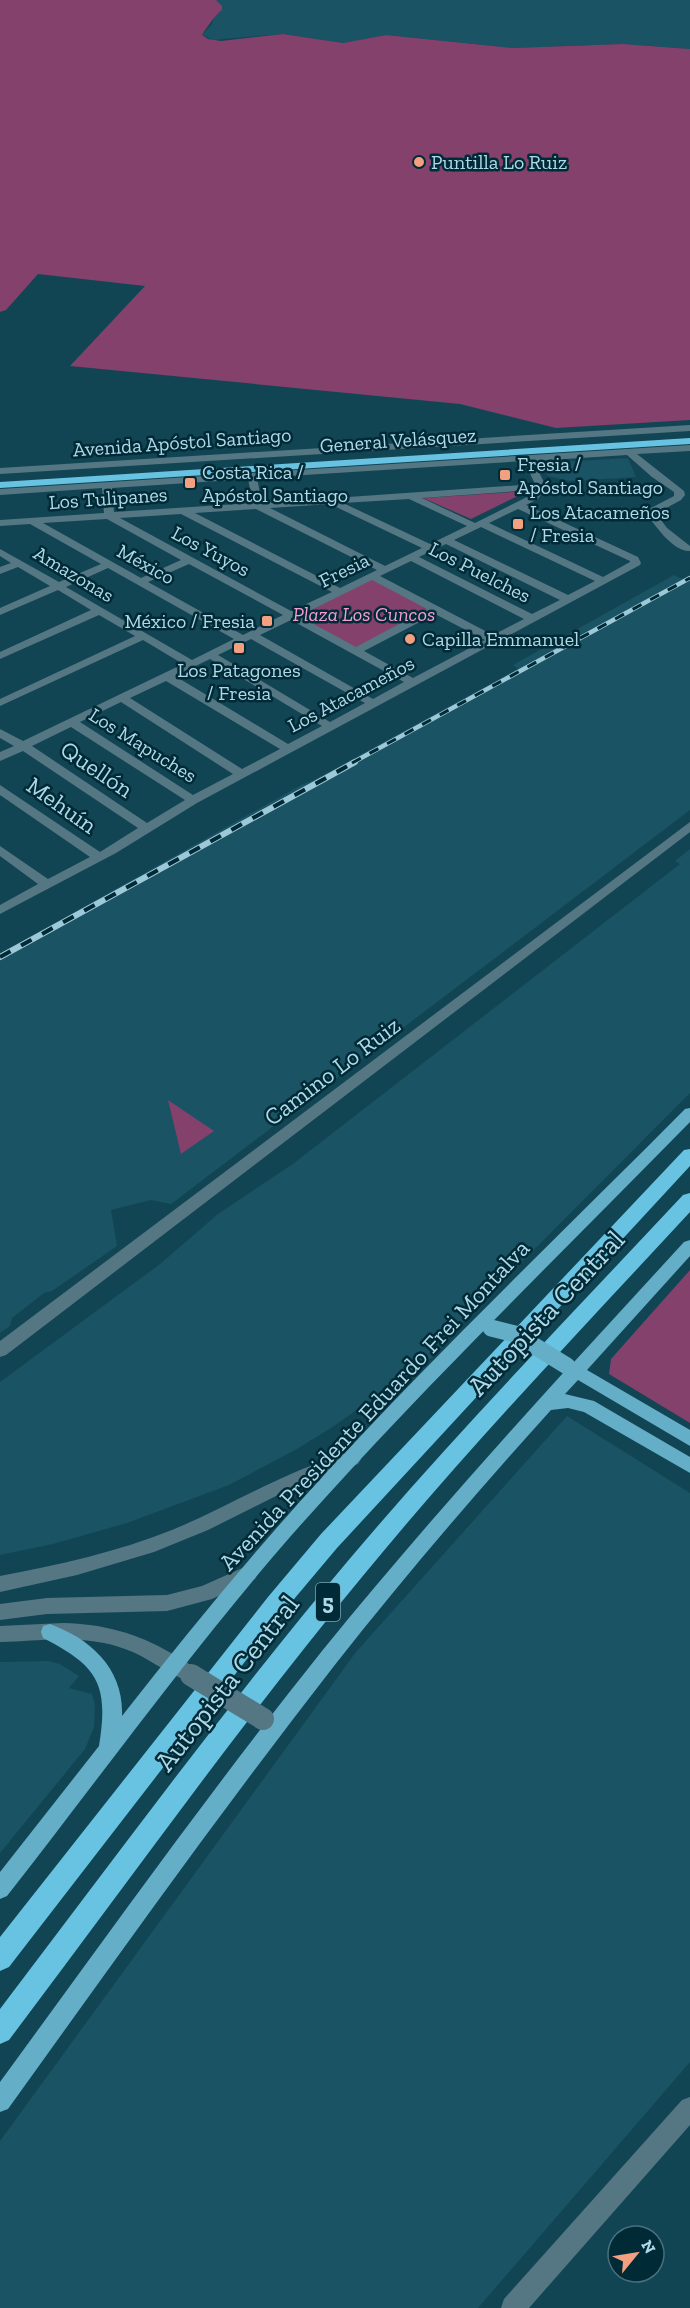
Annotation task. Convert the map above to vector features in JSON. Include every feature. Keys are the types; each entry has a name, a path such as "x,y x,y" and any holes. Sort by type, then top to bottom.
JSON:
{"highway":[{"name":"General Velásquez","path":"0,478 690,435"},
{"name":"General Velásquez","path":"0,485 690,441"},
{"name":"Autopista Central","path":"0,1958 261,1622 322,1549 386,1477 690,1155"},
{"name":"Autopista Central","path":"0,2031 229,1727 356,1567 690,1200"}],"main road":[{"name":"Avenida Presidente Eduardo Frei Montalva","path":"0,1889 107,1753 183,1670 249,1573 352,1459 690,1113"},
{"path":"0,2100 269,1723 548,1403 571,1369 690,1246"},
{"path":"473,1333 491,1328 511,1332 690,1439"},
{"path":"548,1403 568,1401 588,1406 690,1466"},
{"path":"50,1632 80,1647 109,1682 113,1723 107,1753"}],"street":[{"name":"Avenida Apóstol Santiago","path":"0,471 690,429"},
{"name":"Avenida Apóstol Santiago","path":"0,492 690,448"},
{"path":"629,452 655,475 679,491 678,498 655,510 653,516 663,530 687,549"},
{"path":"528,459 541,487"},
{"path":"252,476 258,506 385,570"},
{"path":"107,486 109,516"},
{"name":"Los Tulipanes","path":"0,523 541,487"},
{"name":"Fresia","path":"0,757 535,497 541,487"},
{"path":"409,496 604,581"},
{"path":"332,501 430,548"},
{"name":"Los Atacameños","path":"0,910 99,857 194,800 636,564 636,560 518,505"},
{"path":"184,511 340,592"},
{"name":"Los Yuyos","path":"109,516 414,683"},
{"name":"México","path":"32,521 140,582 374,704"},
{"path":"446,540 569,600"},
{"name":"Amazonas","path":"0,552 191,664"},
{"name":"Los Puelches","path":"411,557 533,619"},
{"path":"140,582 189,560"},
{"path":"0,571 20,563"},
{"path":"0,612 109,564"},
{"path":"372,576 494,640"},
{"path":"356,651 436,609"},
{"path":"0,656 100,610"},
{"path":"0,703 143,636"},
{"path":"210,655 331,727"},
{"path":"166,676 288,749"},
{"path":"122,698 242,774"},
{"name":"Los Mapuches","path":"72,722 194,800"},
{"name":"Quellón","path":"0,733 147,828"},
{"name":"Mehuín","path":"0,789 99,857"},
{"name":"Camino Lo Ruiz","path":"0,1350 690,826"},
{"path":"1,853 47,885"},
{"path":"0,1584 131,1552 201,1525 326,1464 352,1459"},
{"path":"0,1612 47,1606 167,1603 195,1596 249,1573"},
{"path":"0,1634 50,1632 108,1635 127,1640 183,1670 269,1723"},
{"path":"513,2308 690,2108"}],"shaded area":[{"path":"216,0 690,0 690,49 623,44 513,48 386,35 343,43 283,34 213,40 202,35 212,24 214,16 222,10"},
{"path":"628,458 636,477 570,481 548,476 542,463"},
{"path":"674,575 682,579 690,575 690,810 171,1204 151,1200 111,1210 117,1246 52,1291 44,1293 12,1318 10,1326 0,1333 0,954 303,784 518,669 513,665"},
{"path":"690,849 690,1093 471,1313 433,1357 331,1428 229,1485 127,1523 53,1544 0,1555 0,1382 160,1264 218,1214 294,1163 680,864 675,861"},
{"path":"567,1416 690,1493 690,2062 478,2308 0,2308 0,2141 356,1652"},
{"path":"48,1661 60,1664 79,1676 69,1688 92,1694 95,1705 94,1727 85,1749 0,1853 0,1662"}],"green space":[{"path":"0,0 216,0 222,6 222,10 202,35 208,39 221,41 283,34 343,43 386,35 513,48 623,44 690,49 690,420 556,428 460,404 70,366 145,286 38,274 6,310 0,312"},
{"path":"528,491 471,519 423,498"},
{"name":"Plaza Los Cuncos","path":"373,578 432,609 357,649 296,615"},
{"path":"168,1100 214,1131 181,1154"},
{"path":"690,1270 690,1423 609,1374 611,1359"}],"railway":[{"path":"352,763 690,578"},
{"path":"0,957 355,762"}],"place":[{"name":"Puntilla Lo Ruiz","path":"419,162"},
{"name":"Fresia / Apóstol Santiago","path":"505,475"},
{"name":"Costa Rica / Apóstol Santiago","path":"190,483"},
{"name":"Los Atacameños / Fresia","path":"518,524"},
{"name":"México / Fresia","path":"267,621"},
{"name":"Capilla Emmanuel","path":"410,639"},
{"name":"Los Patagones / Fresia","path":"239,648"}]}
